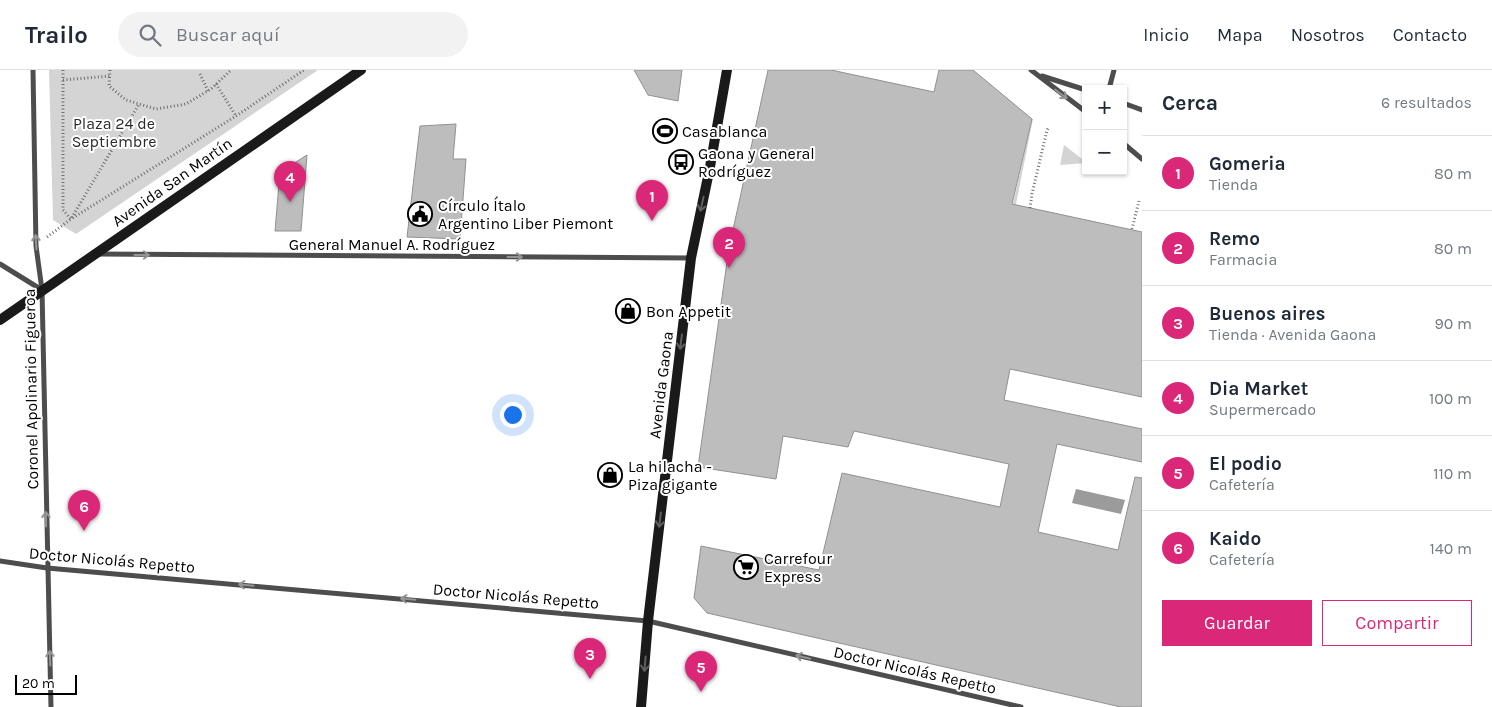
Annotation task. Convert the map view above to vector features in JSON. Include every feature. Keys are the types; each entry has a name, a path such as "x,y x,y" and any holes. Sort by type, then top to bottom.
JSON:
{"main road":[{"name":"Avenida San Martín","path":"0,320 361,70"},
{"name":"Avenida Gaona","path":"641,707 648,621 691,258 727,70"}],"street":[{"name":"Coronel Apolinario Figueroa","path":"33,70 36,246 42,290 51,707"},
{"path":"1031,70 1082,109"},
{"path":"1110,85 1114,70"},
{"path":"1037,75 1082,89"},
{"path":"1127,104 1142,110"},
{"path":"1127,146 1142,159"},
{"name":"General Manuel A. Rodríguez","path":"93,254 691,258"},
{"path":"0,264 42,290"},
{"name":"Doctor Nicolás Repetto","path":"0,561 47,568 648,621 1021,707"}],"path":[{"path":"63,70 63,210 71,219"},
{"path":"110,70 109,86 126,100 156,109 186,104 208,91 231,70"},
{"path":"36,246 71,219 236,116 304,70"},
{"path":"200,74 208,91"},
{"path":"63,80 110,76"},
{"path":"216,84 236,116"},
{"path":"71,219 139,104"},
{"path":"1030,208 1047,130 1050,127"},
{"path":"1132,230 1138,200"}],"green space":[{"name":"Plaza 24 de Septiembre","path":"49,70 318,70 76,234 53,220"},
{"path":"1032,119 1016,204 1013,204"},
{"path":"1064,145 1082,159 1082,163 1060,165"}],"shaded area":[{"path":"1076,489 1125,500 1121,514 1072,503"}],"building":[{"path":"634,70 682,70 678,101 648,95"},
{"path":"768,70 831,70 934,92 939,70 973,70 1032,119 1012,204 1142,232 1142,397 1010,369 1004,400 1142,429 1142,462 1057,444 1038,532 1118,550 1135,477 1142,478 1142,707 1121,707 707,613 694,598 701,546 819,570 842,473 1000,507 1009,464 854,431 848,447 783,436 776,479 698,467 729,248"},
{"path":"456,124 453,159 466,159 460,239 407,237 420,126"},
{"path":"307,155 301,231 275,231 280,172"}],"place":[{"name":"Casablanca","path":"665,131"},
{"name":"Gaona y General Rodríguez","path":"681,162"},
{"name":"Dia Market","path":"290,202"},
{"name":"Círculo Ítalo Argentino Liber Piemont","path":"420,214"},
{"name":"Gomeria","path":"652,221"},
{"name":"Remo","path":"729,268"},
{"name":"Bon Appetit","path":"628,311"},
{"name":"La hilacha - Piza gigante","path":"610,475"},
{"name":"Kaido","path":"84,531"},
{"name":"Carrefour Express","path":"746,567"},
{"name":"Buenos aires","path":"590,679"},
{"name":"El podio","path":"701,692"}]}
